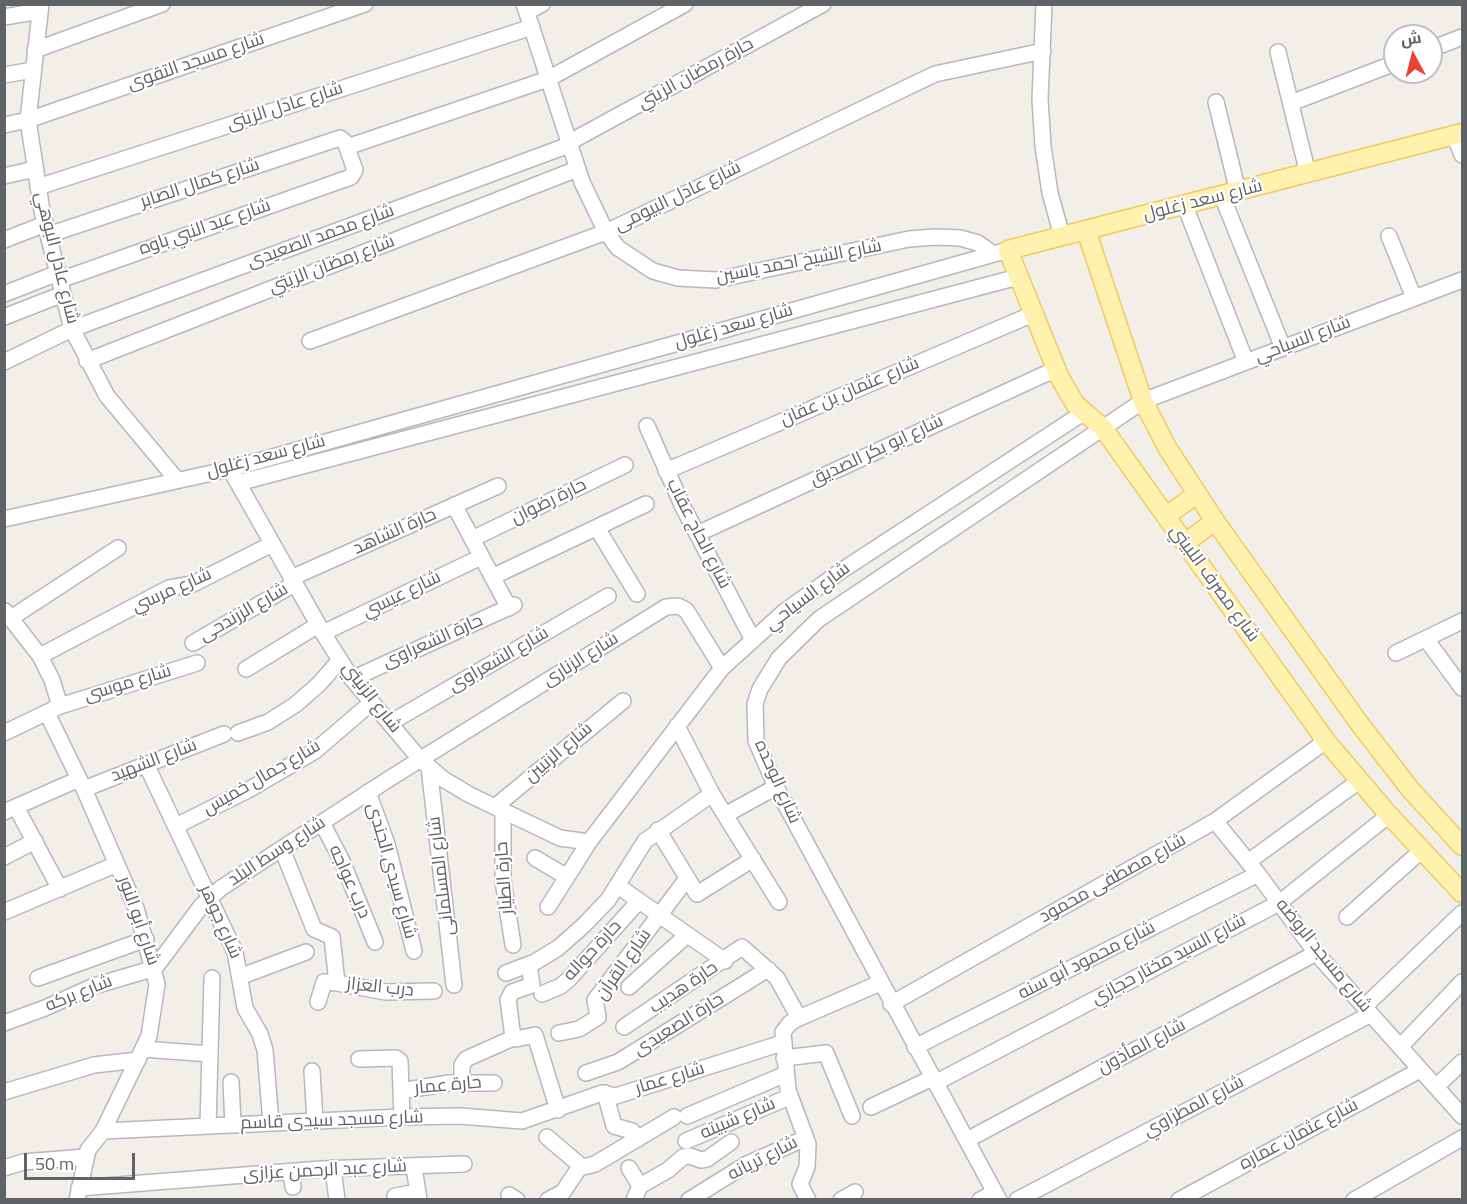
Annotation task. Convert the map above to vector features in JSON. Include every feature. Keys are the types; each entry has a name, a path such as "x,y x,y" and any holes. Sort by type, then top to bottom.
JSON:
{"main road":[{"name":"شارع سعد زغلول","path":"1000,252 1458,134"},
{"name":"شارع مصرف اللبيني","path":"1086,230 1143,401 1168,449 1215,521 1359,723 1410,789 1462,846"},
{"name":"شارع مصرف اللبيني","path":"1000,252 1018,277 1056,369 1075,404 1103,428 1326,741 1421,851 1462,892"},
{"path":"1166,516 1197,494"},
{"path":"1185,543 1215,521"}],"street":[{"path":"35,50 162,4"},
{"name":"شارع مسجد التقوى","path":"4,125 28,120 365,4"},
{"name":"شارع عادل الزينى","path":"38,187 528,15 542,4"},
{"name":"شارع كمال الصابر","path":"47,229 340,138 347,147 548,79 685,4"},
{"name":"حارة رمضان الزيتي","path":"569,144 796,11 823,4"},
{"path":"1044,4 1040,99 1042,146 1050,193 1062,237"},
{"path":"4,17 41,8"},
{"name":"شارع عادل البوهي","path":"41,8 28,120 38,187 72,329 107,396 177,480"},
{"name":"شارع الشيخ احمد ياسين","path":"528,15 577,169 606,232 618,248 653,272 698,280 716,280 909,239 960,238 1000,252"},
{"path":"1443,44 1462,37"},
{"name":"شارع عادل البيومى","path":"310,341 606,232 934,74 1043,51"},
{"path":"1278,52 1308,174"},
{"path":"1291,103 1383,68"},
{"path":"4,75 33,70"},
{"path":"1216,102 1230,194 1283,348"},
{"path":"1458,134 1462,155"},
{"name":"شارع محمد الصعيدى","path":"4,362 72,329 569,144"},
{"name":"شارع عبد النبي باوه","path":"60,282 351,177 355,170 347,147"},
{"path":"4,176 35,169"},
{"name":"شارع رمضان الزيتي","path":"87,361 577,169"},
{"path":"1185,206 1246,362"},
{"path":"4,240 47,229"},
{"path":"1389,236 1414,298"},
{"name":"شارع سعد زغلول","path":"4,519 230,468 1000,252"},
{"name":"شارع سعد زغلول","path":"238,483 1018,277"},
{"name":"شارع السياحي","path":"1143,401 1462,280"},
{"path":"4,294 60,282"},
{"path":"4,317 60,282"},
{"name":"شارع عثمان بن عفان","path":"666,471 1033,314"},
{"name":"شارع ابو بكر الصديق","path":"697,534 1056,369"},
{"name":"شارع الوحده","path":"997,1196 879,983 776,788 756,741 755,704 760,689 779,658 819,619 961,526 1143,401"},
{"name":"شارع السياحي","path":"548,907 589,842 722,668 785,610 1083,413"},
{"name":"شارع الحاج عقاب","path":"647,426 697,534 753,640"},
{"name":"حارة رضوان","path":"472,539 625,465"},
{"name":"شارع الزنيتي","path":"230,468 293,581 352,679 424,763 443,779 560,838 589,842"},
{"name":"حارة الشاهد","path":"293,581 498,486"},
{"path":"945,503 961,526"},
{"path":"454,505 492,577 646,504"},
{"path":"597,528 637,594"},
{"name":"شارع مرسي","path":"40,656 170,588 193,584 272,544"},
{"path":"60,706 52,680 40,656 8,614 118,548"},
{"name":"شارع عيسي","path":"246,669 321,629 481,557"},
{"name":"حارة الشعراوى","path":"352,679 511,607 492,577"},
{"name":"شارع الزرندحى","path":"193,643 293,581"},
{"name":"شارع الشعراوى","path":"390,723 608,596"},
{"name":"شارع الزنارى","path":"424,763 666,607 674,606 686,610 722,668"},
{"path":"1396,653 1462,621"},
{"path":"1426,639 1462,688"},
{"name":"شارع الشهيد","path":"81,784 268,722 295,705 319,684 340,660"},
{"name":"شارع موسى","path":"4,733 60,706 197,663"},
{"name":"شارع الزتيين","path":"499,808 622,701"},
{"name":"شارع جمال خميس","path":"176,826 250,789 315,751 372,702"},
{"name":"شارع أبو النور","path":"46,713 117,864 155,968 156,1000 149,1036 103,1131 97,1135 86,1157 77,1197"},
{"path":"677,726 712,794 779,902"},
{"name":"شارع مصطفى محمود","path":"891,1004 1215,821 1326,741"},
{"name":"شارع وسط البلد","path":"155,968 210,897 368,792 424,763"},
{"name":"شارع المسلمانى","path":"424,763 444,881 454,985"},
{"name":"شارع جوهر","path":"146,764 235,952 242,976 245,1008 260,1034 265,1050 271,1123"},
{"path":"1248,862 1359,781"},
{"path":"60,889 34,841 10,810 81,784"},
{"path":"725,815 776,788"},
{"name":"شارع سيدى الجندى","path":"368,792 390,854 414,951"},
{"path":"506,973 529,965 558,948 584,925 618,886 645,841 712,794"},
{"name":"حارة الطيار","path":"499,808 503,881 513,945"},
{"name":"شارع السيد مختار حجازي","path":"871,1107 934,1081 1279,903 1389,815"},
{"name":"شارع مسجد الروضه","path":"1215,821 1258,874 1316,953 1462,1116"},
{"name":"درب عواجه","path":"322,823 342,861 375,942"},
{"path":"658,830 694,892 701,893 753,859"},
{"path":"4,857 34,841"},
{"name":"درب العزاز","path":"282,849 314,929 332,937 336,983 386,992 434,992"},
{"path":"1347,917 1421,851"},
{"path":"535,858 567,877"},
{"path":"4,912 117,864"},
{"name":"شارع محمود أبو سنه","path":"915,1047 1258,874"},
{"name":"شارع القرآن","path":"559,1033 579,1029 598,1017 596,1000 686,880"},
{"path":"618,886 725,961"},
{"name":"حارة حواله","path":"542,994 569,980 639,901"},
{"name":"شارع المطراوي","path":"1017,1200 1367,1011 1462,913"},
{"path":"629,987 687,934"},
{"path":"38,978 146,939"},
{"name":"حارة هديب","path":"624,1028 725,961 742,947 768,969"},
{"path":"242,976 306,952"},
{"name":"شارع المأذون","path":"967,1140 1316,953"},
{"path":"513,1038 508,1000 512,992 532,985 529,965"},
{"name":"شارع بركه","path":"4,1023 94,986 155,968"},
{"path":"768,969 790,997 799,1018"},
{"name":"حارة الصعيدى","path":"586,1073 618,1062 768,969"},
{"path":"208,1126 212,978"},
{"path":"1400,1047 1462,982"},
{"path":"318,1002 323,983 336,983"},
{"path":"808,1200 800,1184 809,1156 806,1138 789,1097 784,1058 785,1027 799,1018 879,983"},
{"path":"462,1082 462,1065 466,1059 513,1038 535,1035 558,1110"},
{"path":"547,1137 561,1158 580,1167 595,1164 784,1058 826,1053 852,1116"},
{"path":"4,1092 140,1054 210,1054"},
{"name":"شارع عمار","path":"558,1110 605,1093 616,1096 784,1058"},
{"path":"359,1059 398,1059 402,1117"},
{"path":"1436,1087 1462,1062"},
{"name":"شارع عثمان عماره","path":"1179,1200 1420,1070"},
{"path":"312,1071 315,1120"},
{"path":"231,1082 233,1125"},
{"name":"حارة عمار","path":"401,1090 462,1082 494,1083"},
{"path":"605,1093 614,1126 632,1131 638,1139"},
{"name":"شارع شبيته","path":"686,1141 789,1097"},
{"name":"شارع مسجد سيدى قاسم","path":"103,1131 402,1117 460,1116 522,1121 558,1110"},
{"name":"شارع تريانه","path":"689,1200 747,1164 806,1138"},
{"path":"1354,1200 1462,1138"},
{"path":"629,1168 637,1193 683,1157 707,1159 731,1142"},
{"path":"4,1167 22,1162 86,1157"},
{"name":"شارع عبد الرحمن عزازى","path":"77,1197 292,1179 333,1168 464,1164"},
{"path":"395,1196 419,1196 414,1167"},
{"path":"548,1200 563,1192 580,1167"},
{"path":"333,1168 337,1200"},
{"path":"841,1200 855,1192"},
{"path":"980,1200 997,1196"}]}
